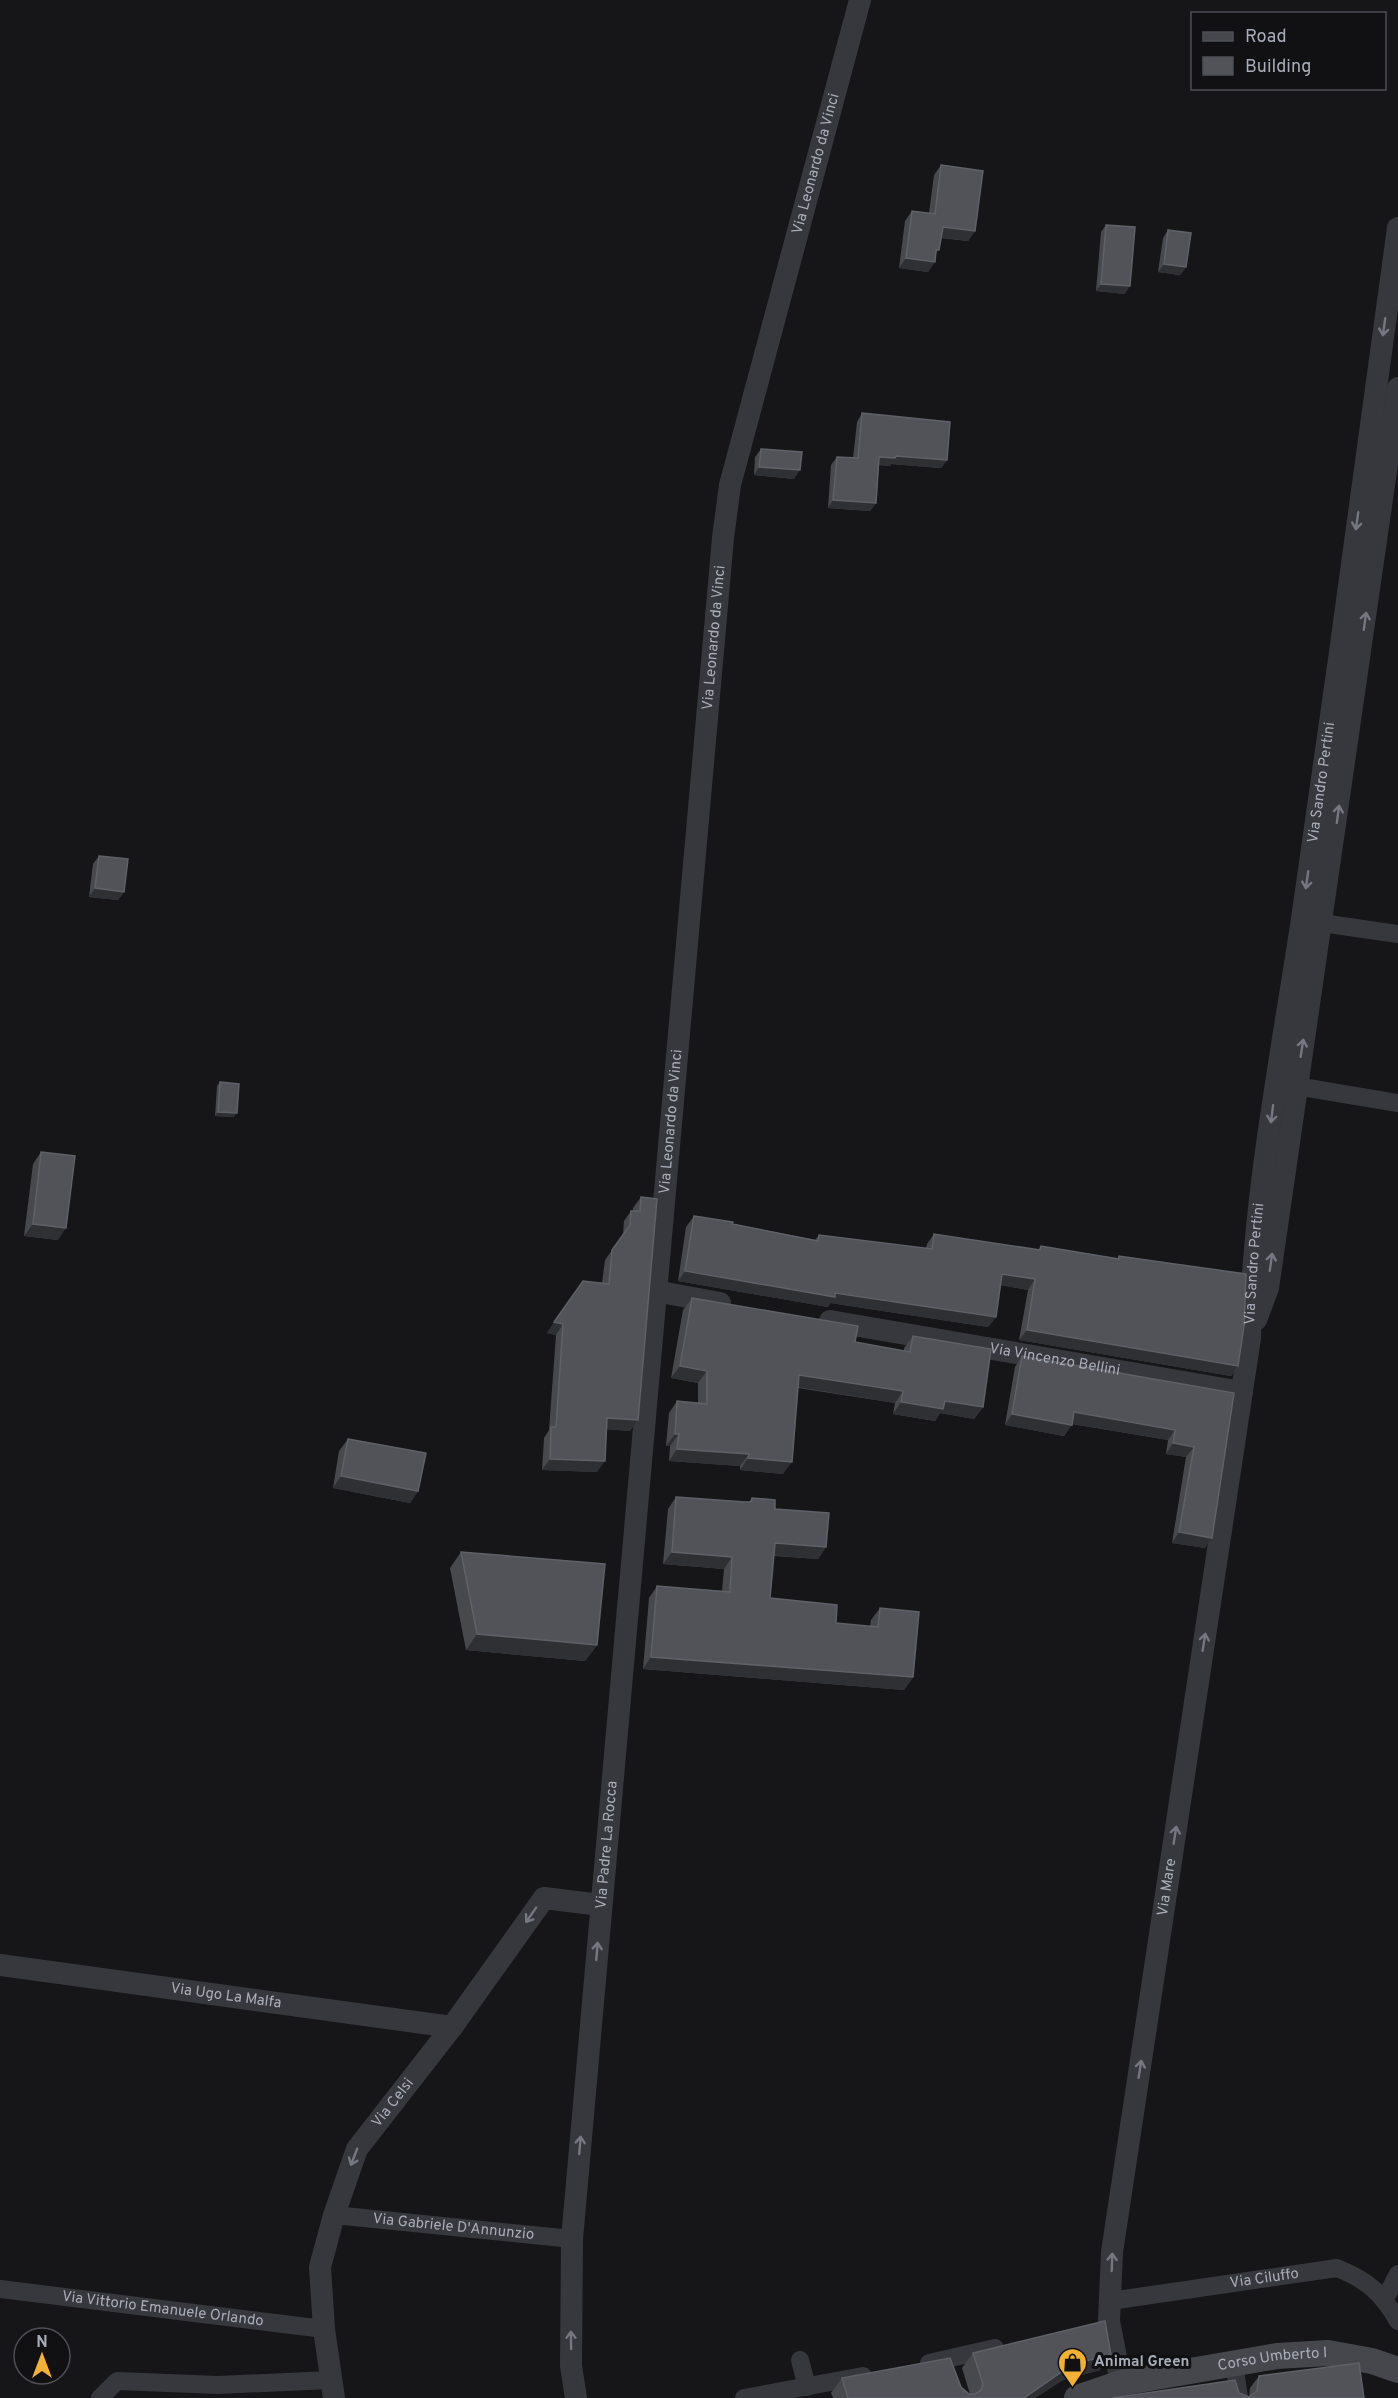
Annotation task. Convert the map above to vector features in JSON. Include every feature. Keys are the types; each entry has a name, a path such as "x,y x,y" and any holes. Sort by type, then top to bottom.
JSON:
{"main road":[{"name":"Corso Umberto I","path":"1077,2398 1121,2382 1277,2356 1328,2353 1372,2361 1398,2370"}],"street":[{"name":"Via Leonardo da Vinci","path":"655,1291 730,485 860,0"},
{"name":"Via Sandro Pertini","path":"1312,922 1398,228"},
{"name":"Via Sandro Pertini","path":"1242,1392 1250,1338 1268,1288 1286,1084 1398,388"},
{"path":"1312,922 1398,934"},
{"path":"1286,1084 1398,1103"},
{"path":"655,1291 737,1305"},
{"name":"Via Padre La Rocca","path":"576,2398 570,2318 572,2239 655,1291"},
{"name":"Via Vincenzo Bellini","path":"807,1318 1242,1392"},
{"name":"Via Mare","path":"1121,2382 1106,2315 1112,2252 1242,1392"},
{"name":"Via Celsi","path":"332,2389 324,2329 320,2267 334,2215 357,2149 452,2027 544,1898 601,1905"},
{"name":"Via Ugo La Malfa","path":"0,1965 452,2027"},
{"name":"Via Gabriele D'Annunzio","path":"334,2215 572,2239"},
{"name":"Via Ciluffo","path":"1106,2315 1337,2268 1358,2276 1385,2299 1398,2321"},
{"path":"1385,2299 1398,2274"},
{"name":"Via Vittorio Emanuele Orlando","path":"0,2289 324,2329"},
{"path":"912,2366 1016,2343"},
{"path":"801,2360 807,2386"},
{"path":"947,2360 954,2378"},
{"path":"1234,2362 1239,2398"},
{"path":"744,2398 877,2373"},
{"path":"100,2398 117,2381 332,2389"}],"building":[{"path":"941,165 983,171 975,231 943,227 935,262 906,258 912,211 935,214"},
{"path":"1106,225 1135,227 1130,286 1101,284"},
{"path":"1168,230 1191,233 1186,267 1164,264"},
{"path":"862,413 950,422 947,460 879,457 876,503 833,500 837,457 858,458"},
{"path":"761,449 802,452 800,470 759,467"},
{"path":"99,856 128,859 124,892 95,888"},
{"path":"220,1082 239,1084 237,1113 218,1112"},
{"path":"41,1152 75,1156 66,1228 33,1224"},
{"path":"641,1197 657,1199 638,1420 607,1418 605,1461 550,1459 551,1427 556,1427 563,1324 554,1322 583,1281 609,1284 612,1250 630,1225 631,1211 640,1211"},
{"path":"694,1216 733,1222 732,1224 818,1241 819,1235 932,1249 934,1234 1040,1250 1041,1246 1119,1259 1119,1256 1246,1274 1244,1326 1238,1366 1027,1330 1035,1279 1002,1274 996,1317 835,1293 835,1297 685,1271"},
{"path":"692,1298 858,1326 855,1342 910,1352 913,1336 991,1349 983,1407 945,1401 943,1409 901,1402 903,1391 799,1375 792,1462 748,1458 749,1454 677,1449 679,1434 675,1434 677,1401 707,1404 707,1371 680,1366"},
{"path":"1022,1356 1234,1393 1212,1538 1179,1532 1194,1447 1173,1443 1175,1430 1074,1412 1072,1425 1012,1414"},
{"path":"348,1439 426,1453 418,1491 341,1476"},
{"path":"676,1497 745,1502 751,1502 752,1498 775,1500 775,1509 829,1513 826,1547 775,1543 770,1598 837,1605 836,1623 878,1627 880,1608 919,1612 913,1677 651,1657 657,1586 730,1592 732,1557 672,1552"},
{"path":"461,1552 605,1564 597,1645 477,1634"},
{"path":"1105,2321 1111,2355 1073,2364 1024,2398 848,2398 842,2378 950,2358 961,2387 969,2394 975,2394 981,2390 983,2384 973,2353"},
{"path":"1359,2363 1364,2398 1112,2398 1235,2380 1239,2393 1249,2397 1257,2391 1259,2376"}],"place":[{"name":"Animal Green","path":"1073,2388"}]}
